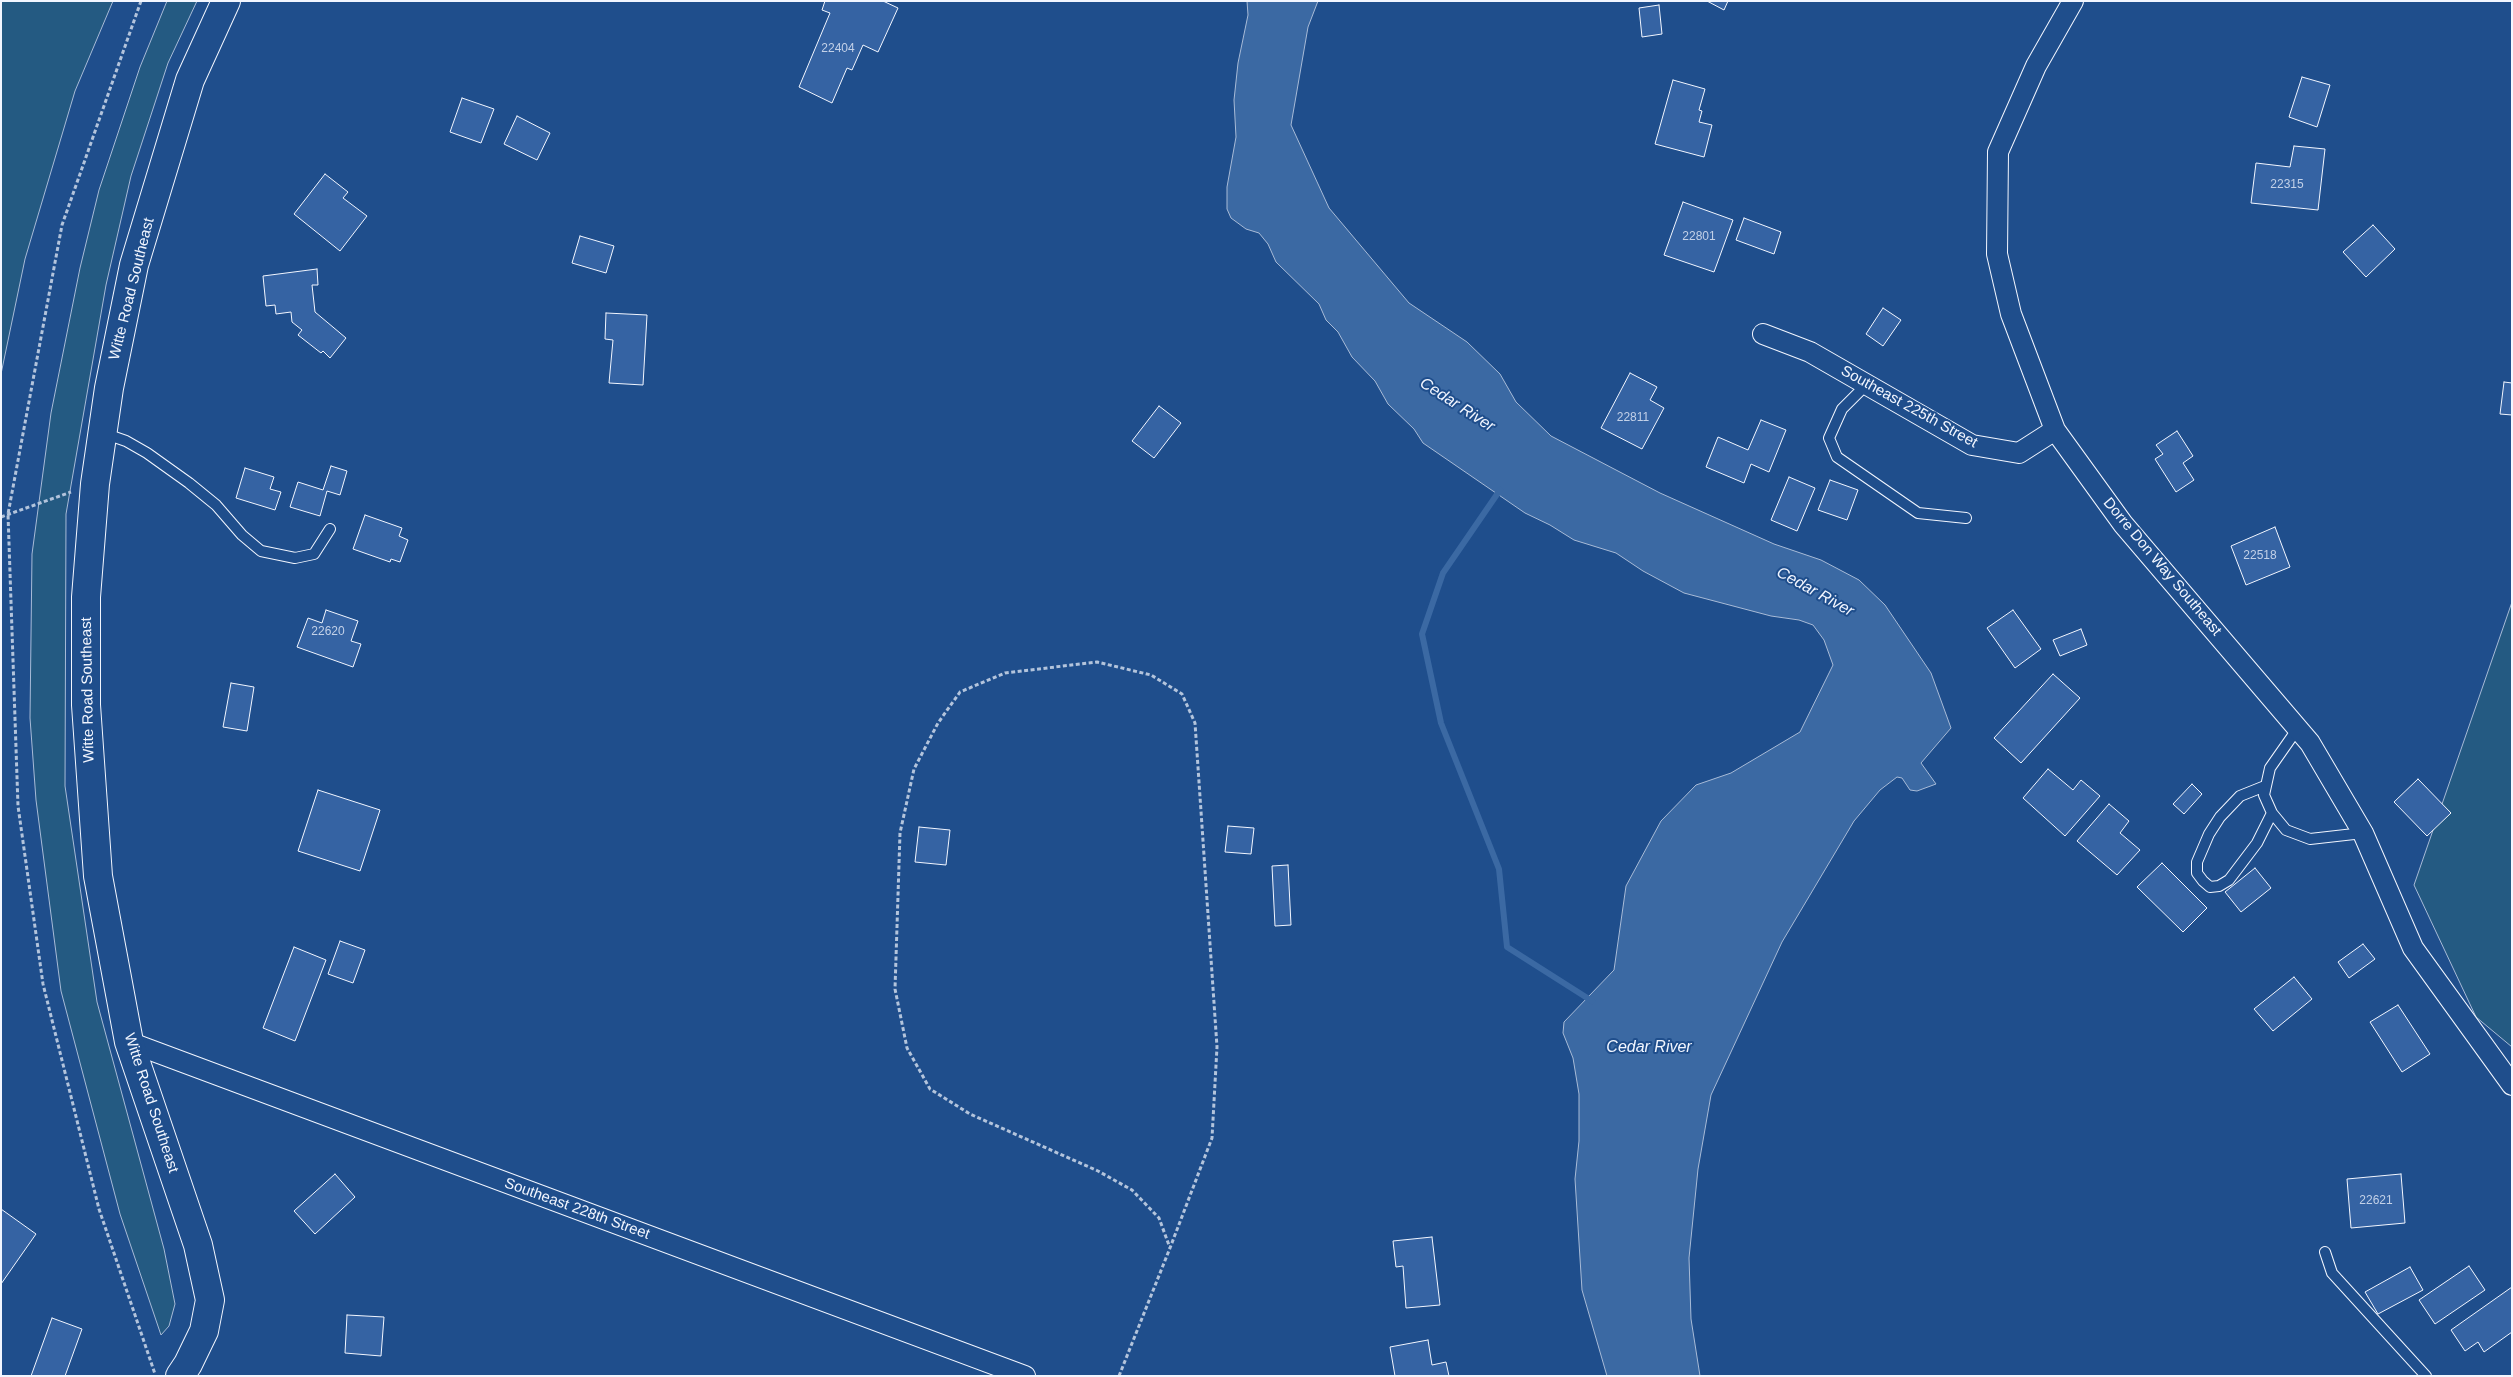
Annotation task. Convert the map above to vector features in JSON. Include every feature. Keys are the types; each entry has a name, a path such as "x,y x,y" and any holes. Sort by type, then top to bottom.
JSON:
{"street":[{"name":"Witte Road Southeast","path":"180,1376 204,1331 210,1300 198,1244 129,1042 98,876 86,705 86,597 95,484 102,432 134,265 190,80 226,1"},
{"name":"Dorre Don Way Southeast","path":"2073,1 2036,66 1998,152 1997,254 2011,314 2055,430 2123,524 2310,743 2363,833 2413,948 2512,1086"},
{"name":"Southeast 225th Street","path":"1763,334 1810,352 1972,445 2019,453 2055,430"},
{"name":"Southeast 228th Street","path":"129,1042 1025,1376"}],"lane":[{"path":"1867,384 1842,408 1829,438 1837,457 1918,514 1966,518"},
{"path":"102,432 126,441 147,453 189,483 216,504 242,535 261,551 296,558 314,554 330,529"},
{"path":"2298,728 2270,768 2265,786 2265,800 2272,813 2286,830 2310,838 2363,833"},
{"path":"2265,786 2240,796 2220,816 2208,834 2196,862 2197,873 2203,881 2210,887 2218,886 2229,880 2258,843 2272,813"},
{"path":"2325,1252 2332,1273 2426,1376"}],"path":[{"path":"141,1 62,225 8,514 18,806 43,984 99,1209 151,1367 156,1376"},
{"path":"1,518 95,484"},
{"path":"1119,1376 1170,1248 1212,1138 1218,1047 1195,723 1182,694 1151,675 1097,662 1005,673 960,692 938,723 914,769 900,833 894,990 907,1048 930,1088 970,1114 1098,1171 1132,1190 1159,1218 1170,1248"}],"shaded area":[{"path":"1,1 113,1 75,91 25,259 1,374"},
{"path":"167,1 197,1 168,63 131,176 106,285 66,514 65,786 97,1002 164,1249 175,1304 169,1326 161,1335 120,1214 61,991 36,800 30,718 32,554 51,413 80,268 99,190 140,67"},
{"path":"2512,602 2512,1047 2476,1017 2414,885"}],"water":[{"name":"Cedar River","path":"1247,1 1318,1 1308,27 1291,125 1329,208 1409,303 1467,342 1500,374 1516,402 1551,436 1660,493 1774,544 1821,560 1859,580 1885,605 1931,673 1951,728 1921,763 1936,784 1917,791 1910,790 1902,778 1897,777 1880,790 1854,821 1782,942 1711,1095 1698,1169 1689,1258 1691,1319 1700,1376 1607,1376 1582,1290 1575,1179 1579,1141 1579,1094 1573,1058 1563,1033 1564,1022 1614,970 1626,886 1661,821 1696,785 1731,773 1800,732 1833,665 1824,640 1813,625 1684,593 1643,571 1616,553 1574,540 1550,525 1525,513 1423,443 1414,429 1388,404 1375,381 1352,357 1338,332 1326,320 1319,304 1276,262 1268,244 1259,233 1246,229 1231,218 1227,209 1227,187 1236,137 1234,100 1238,63 1248,15"}],"building":[{"path":"825,1 883,1 898,8 878,52 863,45 852,70 847,68 832,103 799,87 830,13 822,10"},
{"path":"1707,1 1728,1 1724,10"},
{"path":"1659,5 1662,34 1642,37 1639,8"},
{"path":"2302,77 2330,85 2317,127 2289,117"},
{"path":"1673,80 1705,89 1699,110 1702,111 1699,122 1712,125 1704,157 1655,144"},
{"path":"462,98 494,109 481,143 450,132"},
{"path":"517,116 550,133 537,160 504,144"},
{"path":"2294,146 2325,149 2318,210 2251,203 2256,163 2290,167"},
{"path":"325,174 348,192 343,198 367,216 340,251 294,214"},
{"path":"1683,202 1733,220 1714,272 1664,255"},
{"path":"1744,218 1781,232 1774,254 1736,240"},
{"path":"2373,225 2395,249 2366,277 2343,252"},
{"path":"580,236 614,246 606,273 572,263"},
{"path":"317,269 318,285 312,285 315,312 346,338 330,358 323,351 321,353 298,335 302,330 292,322 291,312 276,314 275,305 266,306 263,276"},
{"path":"1883,308 1901,320 1883,346 1866,334"},
{"path":"606,313 647,315 643,385 609,383 613,340 605,339"},
{"path":"1630,373 1657,387 1650,400 1664,408 1642,449 1601,428"},
{"path":"2504,382 2512,383 2512,415 2500,414"},
{"path":"1159,406 1181,423 1154,458 1132,441"},
{"path":"1761,420 1786,430 1769,472 1751,464 1744,483 1706,467 1718,437 1748,450"},
{"path":"2177,431 2193,456 2183,463 2194,480 2176,492 2155,459 2163,454 2156,445"},
{"path":"331,466 347,471 340,495 327,491 320,516 290,507 298,482 323,490"},
{"path":"245,468 274,477 270,489 281,492 275,510 236,498"},
{"path":"1789,477 1815,488 1797,531 1771,520"},
{"path":"1830,480 1858,490 1847,520 1818,510"},
{"path":"365,515 402,528 399,536 408,540 400,562 391,559 390,562 353,549"},
{"path":"2275,527 2290,567 2246,585 2231,546"},
{"path":"326,610 358,621 351,641 361,644 353,667 297,647 308,618 322,623"},
{"path":"2013,610 2041,649 2015,668 1987,628"},
{"path":"2081,629 2087,645 2060,656 2053,640"},
{"path":"2053,674 2080,698 2021,763 1994,738"},
{"path":"231,683 254,687 247,731 223,727"},
{"path":"2048,769 2073,790 2081,780 2100,796 2065,836 2023,798"},
{"path":"2418,779 2451,813 2427,836 2394,802"},
{"path":"2192,784 2202,794 2184,814 2173,804"},
{"path":"318,790 380,810 360,871 298,851"},
{"path":"2109,804 2129,821 2120,833 2140,850 2117,875 2077,841"},
{"path":"1228,826 1254,828 1251,854 1225,852"},
{"path":"919,827 950,830 946,865 915,862"},
{"path":"2162,863 2207,908 2183,932 2137,887"},
{"path":"1288,865 1291,925 1275,926 1272,866"},
{"path":"2255,868 2271,888 2241,912 2225,892"},
{"path":"340,941 365,950 353,983 328,974"},
{"path":"2363,944 2375,959 2349,978 2338,962"},
{"path":"294,947 326,960 295,1041 263,1028"},
{"path":"2294,977 2312,999 2273,1031 2254,1009"},
{"path":"2398,1005 2430,1054 2402,1072 2370,1022"},
{"path":"335,1174 355,1197 315,1234 294,1211"},
{"path":"2401,1174 2405,1223 2351,1228 2347,1179"},
{"path":"1,1209 36,1234 1,1284"},
{"path":"1432,1237 1440,1305 1406,1308 1403,1266 1396,1267 1393,1241"},
{"path":"2469,1266 2485,1290 2435,1324 2419,1300"},
{"path":"2410,1267 2423,1290 2378,1314 2365,1292"},
{"path":"2512,1287 2512,1332 2484,1352 2478,1342 2465,1351 2451,1330"},
{"path":"347,1315 384,1317 381,1356 345,1353"},
{"path":"52,1318 82,1329 65,1376 31,1376"},
{"path":"1428,1340 1432,1365 1446,1362 1449,1376 1395,1376 1390,1347"}],"waterway":[{"path":"1500,490 1443,573 1422,634 1441,723 1499,869 1507,947 1592,1001"}]}
